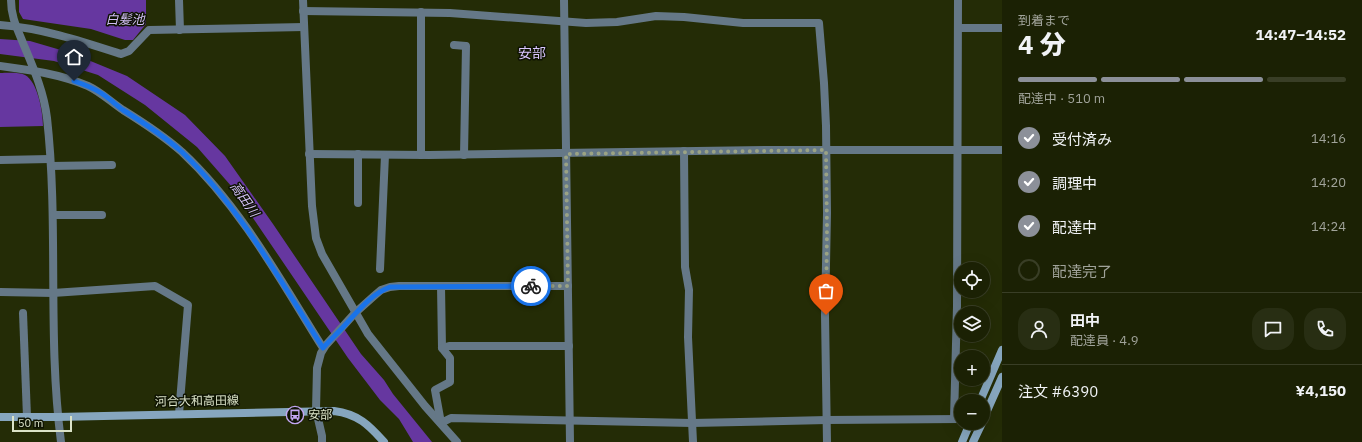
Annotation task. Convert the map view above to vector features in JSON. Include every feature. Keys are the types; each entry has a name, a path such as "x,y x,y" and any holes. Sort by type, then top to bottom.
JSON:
{"main road":[{"path":"983,394 1002,350"},
{"path":"990,404 1002,377"},
{"name":"河合大和高田線","path":"0,417 57,417 316,410 344,412 356,416 384,442"},
{"path":"962,442 967,430"},
{"path":"973,442 979,430"}],"street":[{"path":"11,0 12,15 44,98 47,117 54,215 53,293 57,417 61,442"},
{"path":"179,0 180,30"},
{"path":"303,0 309,154 313,218 316,238 322,254 344,290 354,315 376,346 457,442"},
{"path":"564,0 570,442"},
{"path":"958,0 958,394"},
{"path":"303,11 450,13 564,22 600,23 663,16 692,17 743,24 819,23 825,98 826,150 827,442"},
{"path":"421,12 421,155"},
{"path":"0,25 70,37 121,54 128,51 149,30 304,27"},
{"path":"958,28 1002,28"},
{"path":"454,45 466,46 464,155"},
{"path":"0,66 32,66 74,81 101,93 122,109 154,129 182,153 211,184 250,235 325,347"},
{"path":"309,154 464,155 684,151 1002,150"},
{"path":"684,151 685,267 689,290 688,337 693,442"},
{"path":"358,154 358,203"},
{"path":"380,269 385,155"},
{"path":"0,160 112,165"},
{"path":"54,215 102,215"},
{"path":"0,292 53,293 154,286 188,305 179,414"},
{"path":"441,286 442,348 450,358 450,382 435,390 441,423"},
{"path":"322,442 316,410 317,368 321,353 354,315 378,293 390,287 568,286"},
{"path":"23,313 27,417"},
{"path":"442,348 449,346 569,346"},
{"path":"441,423 451,418 692,422 954,419"}],"water":[{"name":"白髪池","path":"19,0 146,0 146,24 133,40 125,40 91,29 23,19 19,12"},
{"name":"高田川","path":"0,39 30,41 71,53 127,76 185,115 225,156 361,354 384,380 393,394 432,442 413,442 399,419 380,400 348,358 232,187 197,147 145,105 98,75 54,61 0,54"},
{"path":"0,73 20,73 30,79 39,98 43,126 0,127"}],"way so far":[{"path":"531,286 568,286 566,154 736,150 826,150 826,315"}],"place":[{"name":"安部","path":"295,415"}],"district":[{"name":"安部","path":"532,53"}],"route":[{"path":"74,81 89,86 101,93 122,109 154,129 197,168 225,200 250,235 323,348 353,317 355,313 381,290 390,287 531,286"}]}
